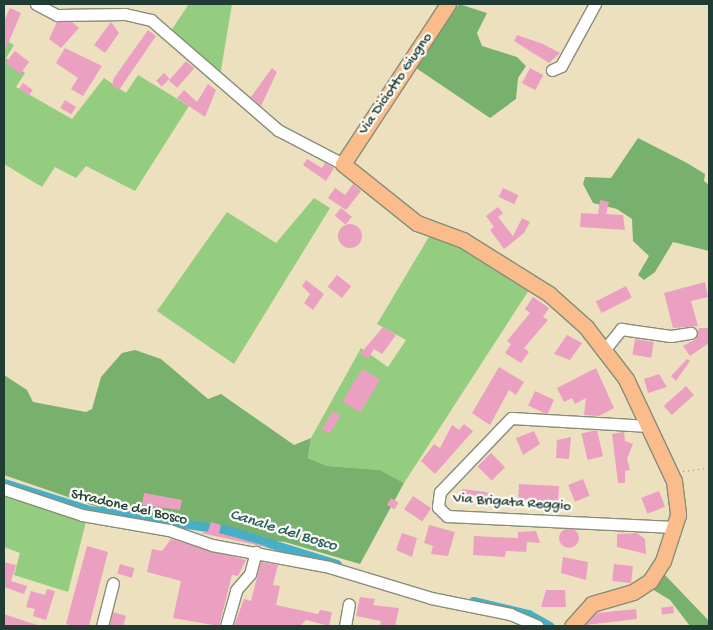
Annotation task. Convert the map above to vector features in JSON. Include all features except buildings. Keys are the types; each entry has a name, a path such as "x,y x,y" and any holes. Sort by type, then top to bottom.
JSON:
{"main road":[{"name":"Via Diciotto Giugno","path":"343,164 448,4"},
{"path":"343,164 417,223 463,240 549,294 605,349 626,379 671,473 679,498 674,528 650,581 633,592 592,604 572,626"}],"street":[{"path":"36,4 58,15 125,14 151,20 278,130 343,164"},
{"path":"552,70 561,66 595,4"},
{"path":"605,349 621,329 671,336 691,333"},
{"name":"Via Brigata Reggio","path":"649,426 511,418 440,492 438,507 447,516 674,528"},
{"name":"Stradone del Bosco","path":"4,489 82,515 169,530 212,545 256,552 510,614 538,626"},
{"path":"226,626 236,590 250,574 256,552"},
{"path":"102,626 113,583"},
{"path":"345,626 349,604"}],"path":[{"path":"671,473 709,468"}],"green space":[{"path":"189,4 232,4 219,82 168,35"},
{"path":"459,4 487,13 477,33 482,46 517,57 526,66 518,78 516,99 490,118 416,68"},
{"path":"4,39 14,45 6,58 25,73 16,87 72,119 104,78 126,93 138,75 189,106 135,191 86,166 76,178 55,167 42,187 4,164"},
{"path":"638,138 705,174 704,181 709,185 709,251 673,242 655,272 644,280 638,275 649,256 633,241 632,219 617,209 593,203 583,184 585,177 611,178"},
{"path":"314,198 330,208 234,364 157,311 227,212 276,243"},
{"path":"433,230 531,287 404,483 380,470 327,466 308,458 311,438 361,348 388,367 406,340 377,324"},
{"path":"135,350 161,359 208,399 221,394 294,445 311,438 308,458 327,466 380,470 404,483 360,564 285,542 228,536 173,520 100,508 4,475 4,375 27,390 33,402 86,412 92,409 101,377 122,353"},
{"path":"4,489 87,518 68,592 14,575 20,553 4,547"},
{"path":"665,575 709,621 709,626 690,626 670,600 652,589"}],"waterway":[{"name":"Canale del Bosco","path":"4,483 89,510 227,530 337,564"},
{"name":"Canale del Bosco","path":"473,601 528,614 550,626"}]}
